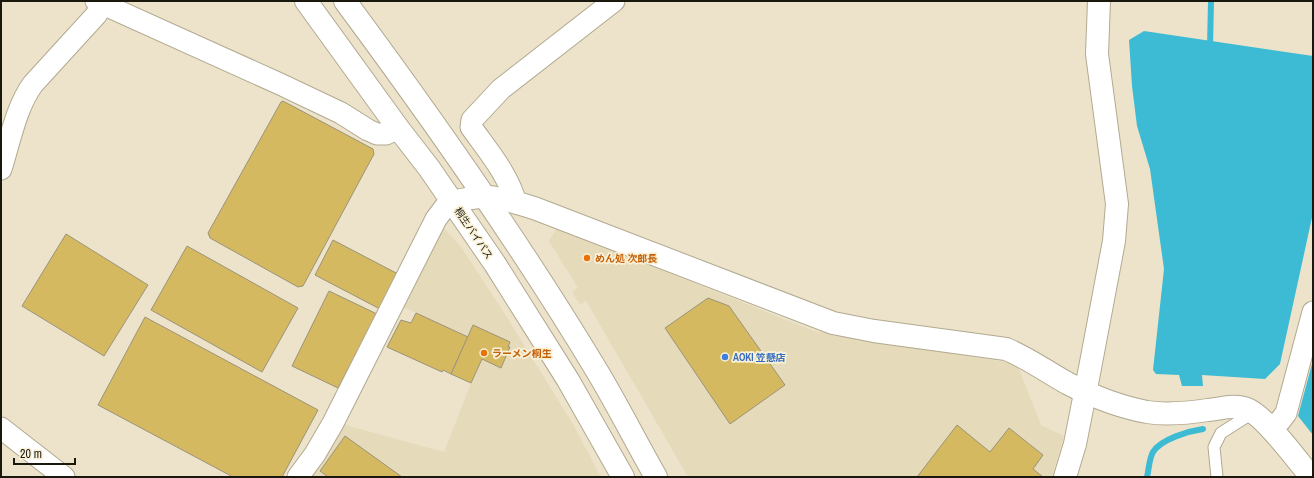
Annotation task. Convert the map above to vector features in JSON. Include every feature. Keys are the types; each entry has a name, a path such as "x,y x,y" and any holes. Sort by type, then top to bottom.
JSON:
{"main road":[{"name":"桐生バイパス","path":"306,1 398,128 429,168 495,264 568,380 623,477"},
{"path":"345,1 413,93 485,196 598,372 656,477"},
{"path":"1066,477 1076,444 1114,241 1117,204 1097,54 1099,1"},
{"path":"453,202 485,196 497,197 534,208 833,323 874,331 1006,349 1085,392 1120,405 1148,412 1180,414 1237,406 1246,408 1254,412 1271,429 1311,477"}],"street":[{"path":"516,203 512,188 505,176 471,127 472,120 501,89 614,1"},
{"path":"1,169 26,93 96,15 99,3 341,113 368,130 378,134 386,134 398,128"},
{"path":"298,477 333,423 436,219 446,207 453,202"},
{"path":"1271,429 1286,413 1313,312"},
{"path":"1,428 64,477"}],"lane":[{"path":"1217,477 1214,447 1221,433 1254,412"}],"shaded area":[{"path":"444,228 461,247 503,311 574,426 601,477 312,477 342,424 444,452 471,383 451,374 468,337 399,305 437,231"},
{"path":"556,229 814,331 1011,363 1018,367 1041,425 1064,436 1052,477 688,477 588,304 586,301 580,305 572,292 578,288 549,241"}],"water":[{"path":"1144,31 1313,56 1313,213 1280,364 1265,379 1202,375 1203,386 1182,386 1179,375 1156,374 1153,370 1164,269 1150,169 1137,126 1132,86 1129,40"},
{"path":"1313,360 1313,435 1298,416"}],"building":[{"path":"283,101 373,149 374,154 303,286 298,287 210,238 208,233 281,102"},
{"path":"66,234 148,285 104,356 22,306"},
{"path":"333,240 398,274 380,309 315,275"},
{"path":"187,246 298,308 262,372 151,310"},
{"path":"329,291 377,314 338,388 292,366"},
{"name":"AOKI 笠懸店","path":"708,298 729,306 785,385 730,424 665,328"},
{"path":"416,313 468,337 451,374 443,370 442,372 387,347 401,320 411,323"},
{"path":"145,317 318,410 282,477 233,477 98,405"},
{"name":"ラーメン桐生","path":"473,325 510,342 508,347 510,347 501,368 482,359 471,383 451,374"},
{"path":"957,425 990,452 1009,428 1043,455 1033,469 1043,477 917,477"},
{"path":"345,436 402,477 328,477 320,471"}],"waterway":[{"path":"1210,47 1211,1"},
{"path":"1147,477 1151,458 1157,447 1176,436 1203,429"}],"place":[{"name":"めん処 次郎長","path":"587,258"},
{"name":"ラーメン桐生","path":"484,353"},
{"name":"AOKI 笠懸店","path":"725,357"}]}
